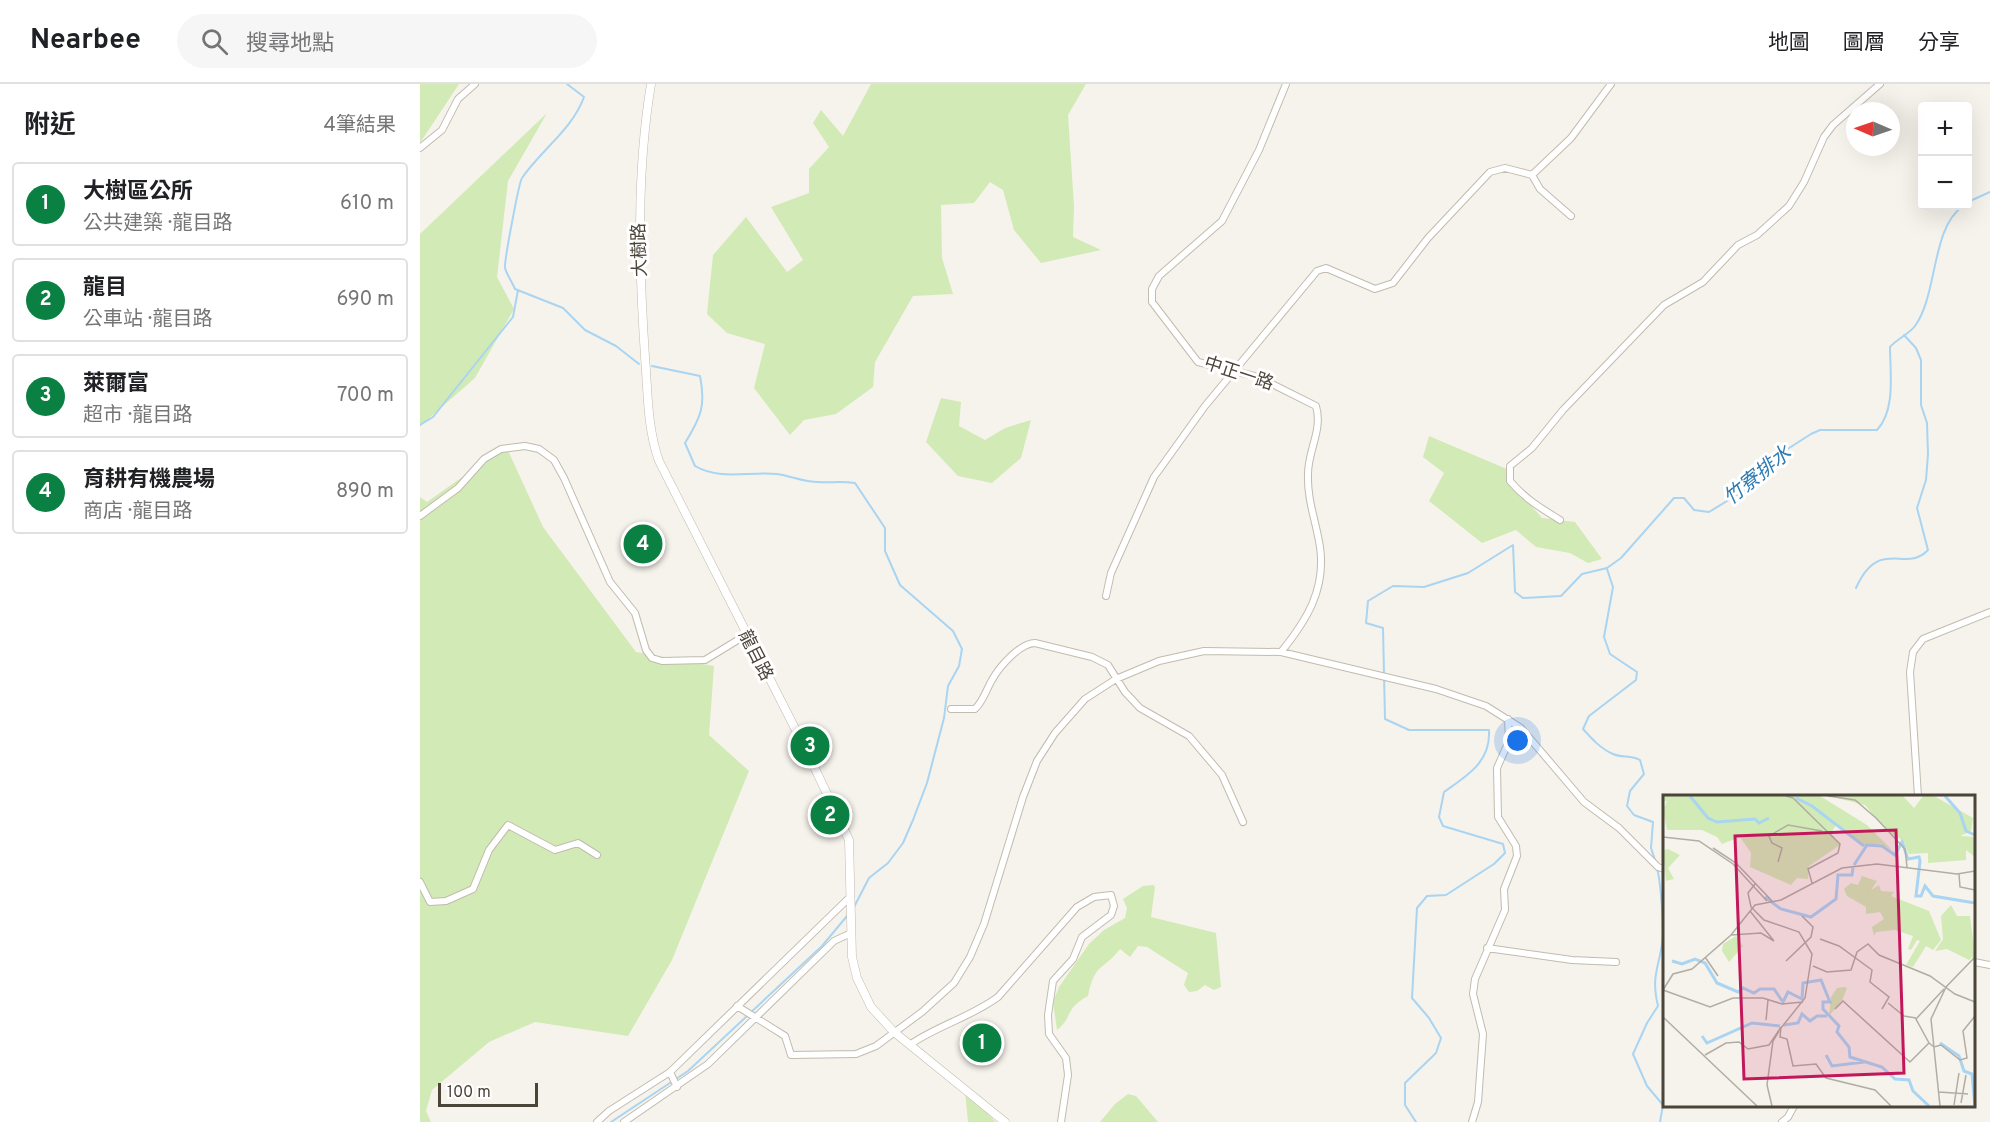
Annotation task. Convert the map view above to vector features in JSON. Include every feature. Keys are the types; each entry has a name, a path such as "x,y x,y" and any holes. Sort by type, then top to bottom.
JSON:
{"street":[{"path":"420,148 442,130 458,99 476,84"},
{"name":"大樹路","path":"649,417 638,211 651,84"},
{"name":"中正一路","path":"1281,652 1305,622 1314,602 1321,562 1307,494 1308,466 1319,418 1316,406 1278,385 1198,362 1152,302 1152,289 1159,276 1222,221 1259,150 1286,84"},
{"path":"1532,175 1571,138 1611,84"},
{"path":"1560,520 1531,503 1520,493 1510,481 1510,466 1532,448 1563,410 1664,305 1703,282 1738,245 1758,236 1789,206 1833,125 1880,84"},
{"path":"1106,596 1111,573 1154,477 1205,406 1308,280 1322,268 1369,287 1384,287 1393,283 1428,238 1490,172 1505,168 1532,175 1540,189 1571,216"},
{"name":"龍目路","path":"649,417 651,439 659,461 849,840 850,930"},
{"path":"420,516 458,488 484,459 501,449 525,446 539,449 554,460 564,478 610,582 635,613 646,650 652,658 662,661 705,660 746,635"},
{"path":"1918,795 1910,672 1912,652 1923,639 1990,612"},
{"path":"951,709 975,709 980,704 993,678 1023,646 1030,643 1092,657 1108,665 1116,679 1140,708 1189,736 1222,775 1243,822"},
{"path":"739,1008 785,1036 791,1055 856,1054 886,1040 922,1012 960,975 984,924 1023,797 1037,761 1055,733 1085,699 1116,679 1159,661 1204,651 1281,652 1436,689 1486,706 1521,728 1584,802 1619,828 1663,869"},
{"path":"1472,1122 1478,1102 1483,1034 1473,994 1475,979 1486,948 1505,910 1504,889 1517,856 1516,846 1498,817 1497,768 1509,741 1508,718"},
{"path":"420,882 430,902 446,901 473,889 489,850 507,825 555,850 578,843 597,855"},
{"path":"911,1044 929,1032 983,1009 998,997 1077,907 1094,897 1111,895 1114,906 1111,915 1082,938 1073,959 1053,981 1048,1015 1049,1034 1066,1058 1068,1075 1061,1122"},
{"path":"597,1122 609,1110 671,1074 851,896"},
{"path":"850,930 852,957 857,978 871,1007 894,1032 1005,1122"},
{"path":"624,1122 708,1064 834,941 850,930"},
{"path":"1486,948 1572,960 1616,962"},
{"path":"1975,962 1990,965"},
{"path":"671,1074 677,1086"},
{"path":"1782,1122 1788,1118 1794,1107"}],"green space":[{"path":"420,84 459,84 420,143"},
{"path":"871,84 1086,84 1068,115 1074,206 1073,237 1101,250 1041,263 1014,230 1003,190 990,182 974,203 941,205 942,258 953,294 913,296 875,362 873,387 836,414 804,420 790,435 754,388 765,344 727,333 707,314 713,255 746,217 787,272 803,260 771,207 809,193 809,169 829,147 813,123 821,110 843,136"},
{"path":"547,113 508,181 497,277 514,309 475,378 420,426 420,234"},
{"path":"941,398 961,402 959,426 985,440 1005,428 1031,420 1021,458 992,483 958,476 926,442"},
{"path":"1429,436 1509,470 1520,493 1542,518 1575,522 1602,559 1588,563 1570,553 1536,547 1516,530 1482,543 1429,501 1444,473 1423,457"},
{"path":"506,446 543,527 636,652 714,666 709,735 749,771 672,960 628,1036 535,1022 489,1042 432,1090 426,1111 431,1122 420,1122 420,497 427,502"},
{"path":"1153,885 1155,887 1151,917 1216,933 1221,987 1214,990 1205,985 1197,991 1189,992 1184,985 1188,973 1147,947 1138,946 1130,957 1120,949 1096,972 1088,996 1075,1005 1066,1021 1057,1030 1053,1002 1059,987 1089,944 1104,930 1125,918 1127,908 1123,899 1143,886"},
{"path":"965,1091 996,1122 968,1122"},
{"path":"1128,1094 1136,1096 1158,1122 1100,1122 1115,1104"}],"waterway":[{"path":"567,84 584,97 572,120 522,178 505,268 515,289 563,308 585,330 616,346 639,364"},
{"name":"竹寮排水","path":"1972,200 1990,192"},
{"name":"竹寮排水","path":"1416,1122 1405,1105 1405,1083 1436,1053 1441,1038 1429,1018 1412,998 1417,908 1427,896 1446,895 1494,864 1505,853 1503,844 1443,826 1439,817 1444,792 1469,774 1482,759 1489,741 1489,730 1409,730 1385,719 1383,628 1366,623 1368,601 1393,586 1424,587 1468,573 1513,545 1515,592 1523,598 1561,596 1582,574 1607,568 1621,558 1674,498 1684,498 1694,510 1709,512 1745,490 1764,464 1811,434 1820,430 1877,430 1887,412 1891,390 1890,347 1915,326 1922,313 1945,230 1959,210"},
{"path":"420,425 433,417 513,317 518,290"},
{"path":"1856,588 1865,572 1883,559 1911,559 1928,550 1917,508 1926,480 1928,454 1927,423 1921,405 1921,360 1916,348 1904,335"},
{"path":"652,366 700,376 701,411 685,443 695,466 715,473 767,473 813,482 855,483 885,528 885,551 900,585 953,631 962,649 959,666 948,686 944,718 927,783 913,820 903,843 888,863 869,878 853,909"},
{"path":"1607,569 1613,587 1604,637 1610,654 1637,672 1636,680 1589,716 1583,729 1609,752 1640,760 1644,774 1630,791 1627,806 1634,815 1653,822 1651,848 1655,860"},
{"path":"1657,869 1661,892 1663,935 1655,985 1658,1006 1647,1023 1633,1054 1647,1086 1663,1105 1660,1122"},
{"path":"611,1122 688,1071 822,946 847,916"}],"place":[{"name":"育耕有機農場","path":"643,544"},
{"name":"萊爾富","path":"810,746"},
{"name":"龍目","path":"830,815"},
{"name":"大樹區公所","path":"982,1043"}]}
